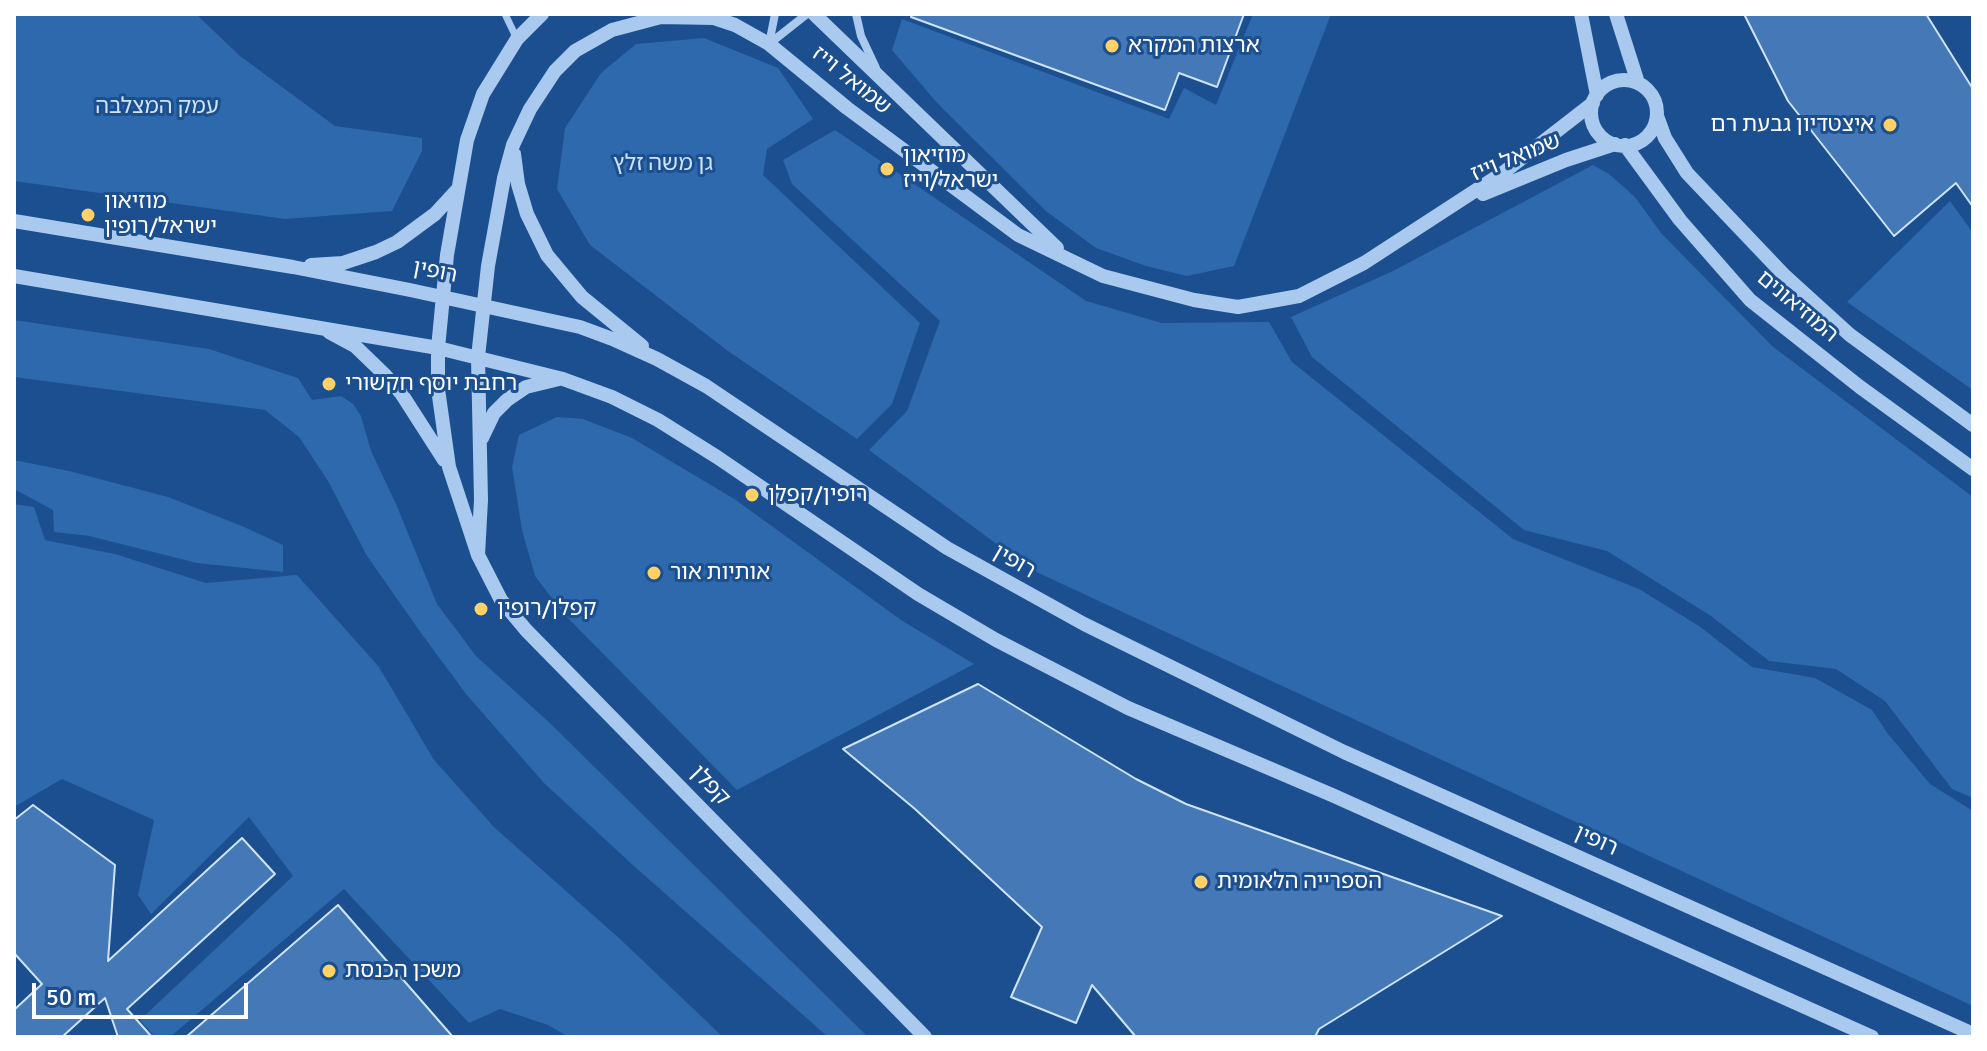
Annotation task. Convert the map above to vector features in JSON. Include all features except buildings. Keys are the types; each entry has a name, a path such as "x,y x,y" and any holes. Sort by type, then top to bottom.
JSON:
{"street":[{"path":"505,14 517,39"},
{"path":"442,296 467,140 483,94 517,39 542,14"},
{"path":"769,44 775,14"},
{"path":"769,44 807,14"},
{"name":"שמואל וייז","path":"814,14 1041,235 1073,261"},
{"path":"856,14 861,36 880,76"},
{"path":"1581,14 1595,99"},
{"path":"1616,14 1638,83 1653,96 1657,116 1655,125 1644,139 1620,145 1598,132 1591,113 1595,99 1602,88 1620,80 1638,83"},
{"name":"שמואל וייז","path":"478,357 501,192 513,145 530,109 555,71 575,51 612,30 661,17 702,17 735,25 769,44 847,108 1018,235 1103,276 1194,300 1238,307 1299,296 1364,263 1516,163 1595,99"},
{"name":"המוזיאונים","path":"1657,116 1670,146 1687,173 1785,276 1850,335 1973,425"},
{"path":"513,145 518,184 536,236 547,255 582,297 657,359"},
{"name":"שמואל וייז","path":"1436,217 1504,184 1620,145"},
{"name":"המוזיאונים","path":"1620,145 1750,300 1825,361 1973,469"},
{"path":"293,267 343,263 376,252 397,242 435,214 458,189"},
{"name":"רופין","path":"14,221 293,267 580,327 657,359 706,386 947,548 1084,624 1344,752 1973,1034"},
{"path":"14,276 319,325 438,348 563,379 612,397 658,420 918,594 996,640 1128,708 1332,795 1872,1037"},
{"name":"קפלן","path":"442,296 438,389 449,467 478,555 501,600 526,630 925,1037"},
{"path":"319,325 355,346 377,366 401,393 449,467"},
{"path":"478,357 481,500 478,555"},
{"path":"479,449 485,427 507,400 526,387 563,379"}],"green space":[{"name":"עמק המצלבה","path":"14,14 196,14 240,56 335,126 422,138 422,151 392,211 285,219 14,181"},
{"path":"1253,14 1331,14 1234,266 1187,276 1146,266 1096,248 1046,211 938,104 892,50 902,19 1169,119 1184,88 1216,105"},
{"name":"גן משה זלץ","path":"704,38 778,68 813,119 767,149 763,175 920,323 892,404 857,439 728,351 590,245 557,189 565,128 601,73 636,44"},
{"path":"835,130 1086,301 1162,323 1269,322 1292,362 1513,539 1639,589 1699,626 1752,667 1815,678 1872,710 1930,784 1973,811 1973,1006 1032,570 869,450 907,411 940,321 792,184 783,160"},
{"path":"1593,165 1609,174 1635,197 1661,233 1772,346 1973,497 1973,798 1952,789 1885,701 1836,669 1769,661 1711,616 1607,551 1524,530 1312,357 1291,317 1393,271"},
{"path":"1950,201 1973,233 1973,390 1847,302"},
{"path":"14,320 209,349 298,378 312,400 341,396 353,404 361,416 371,451 437,604 476,656 552,725 868,1037 828,1037 544,783 466,694 421,633 367,556 328,481 299,437 265,410 14,377"},
{"path":"557,417 583,419 632,438 736,500 901,620 974,664 737,790 564,614 535,576 522,530 512,467 519,435"},
{"path":"14,460 168,497 242,526 283,545 283,572 197,563 89,536 54,532 53,510 14,489"},
{"path":"14,504 34,507 45,540 115,554 206,583 297,575 379,667 434,760 495,828 620,939 723,1037 569,1037 548,1025 500,1009 469,1023 344,889 170,1037 155,1037 140,1020 293,876 249,817 151,914 138,895 154,820 62,779 14,807"}],"place":[{"name":"ארצות המקרא","path":"1112,46"},
{"name":"איצטדיון גבעת רם","path":"1890,125"},
{"name":"מוזיאון ישראל/וייז","path":"887,169"},
{"name":"מוזיאון ישראל/רופין","path":"88,215"},
{"name":"רחבת יוסף חקשורי","path":"329,384"},
{"name":"רופין/קפלן","path":"752,495"},
{"name":"אותיות אור","path":"654,573"},
{"name":"קפלן/רופין","path":"481,609"},
{"name":"הספרייה הלאומית","path":"1201,882"},
{"name":"משכן הכנסת","path":"329,971"}]}
